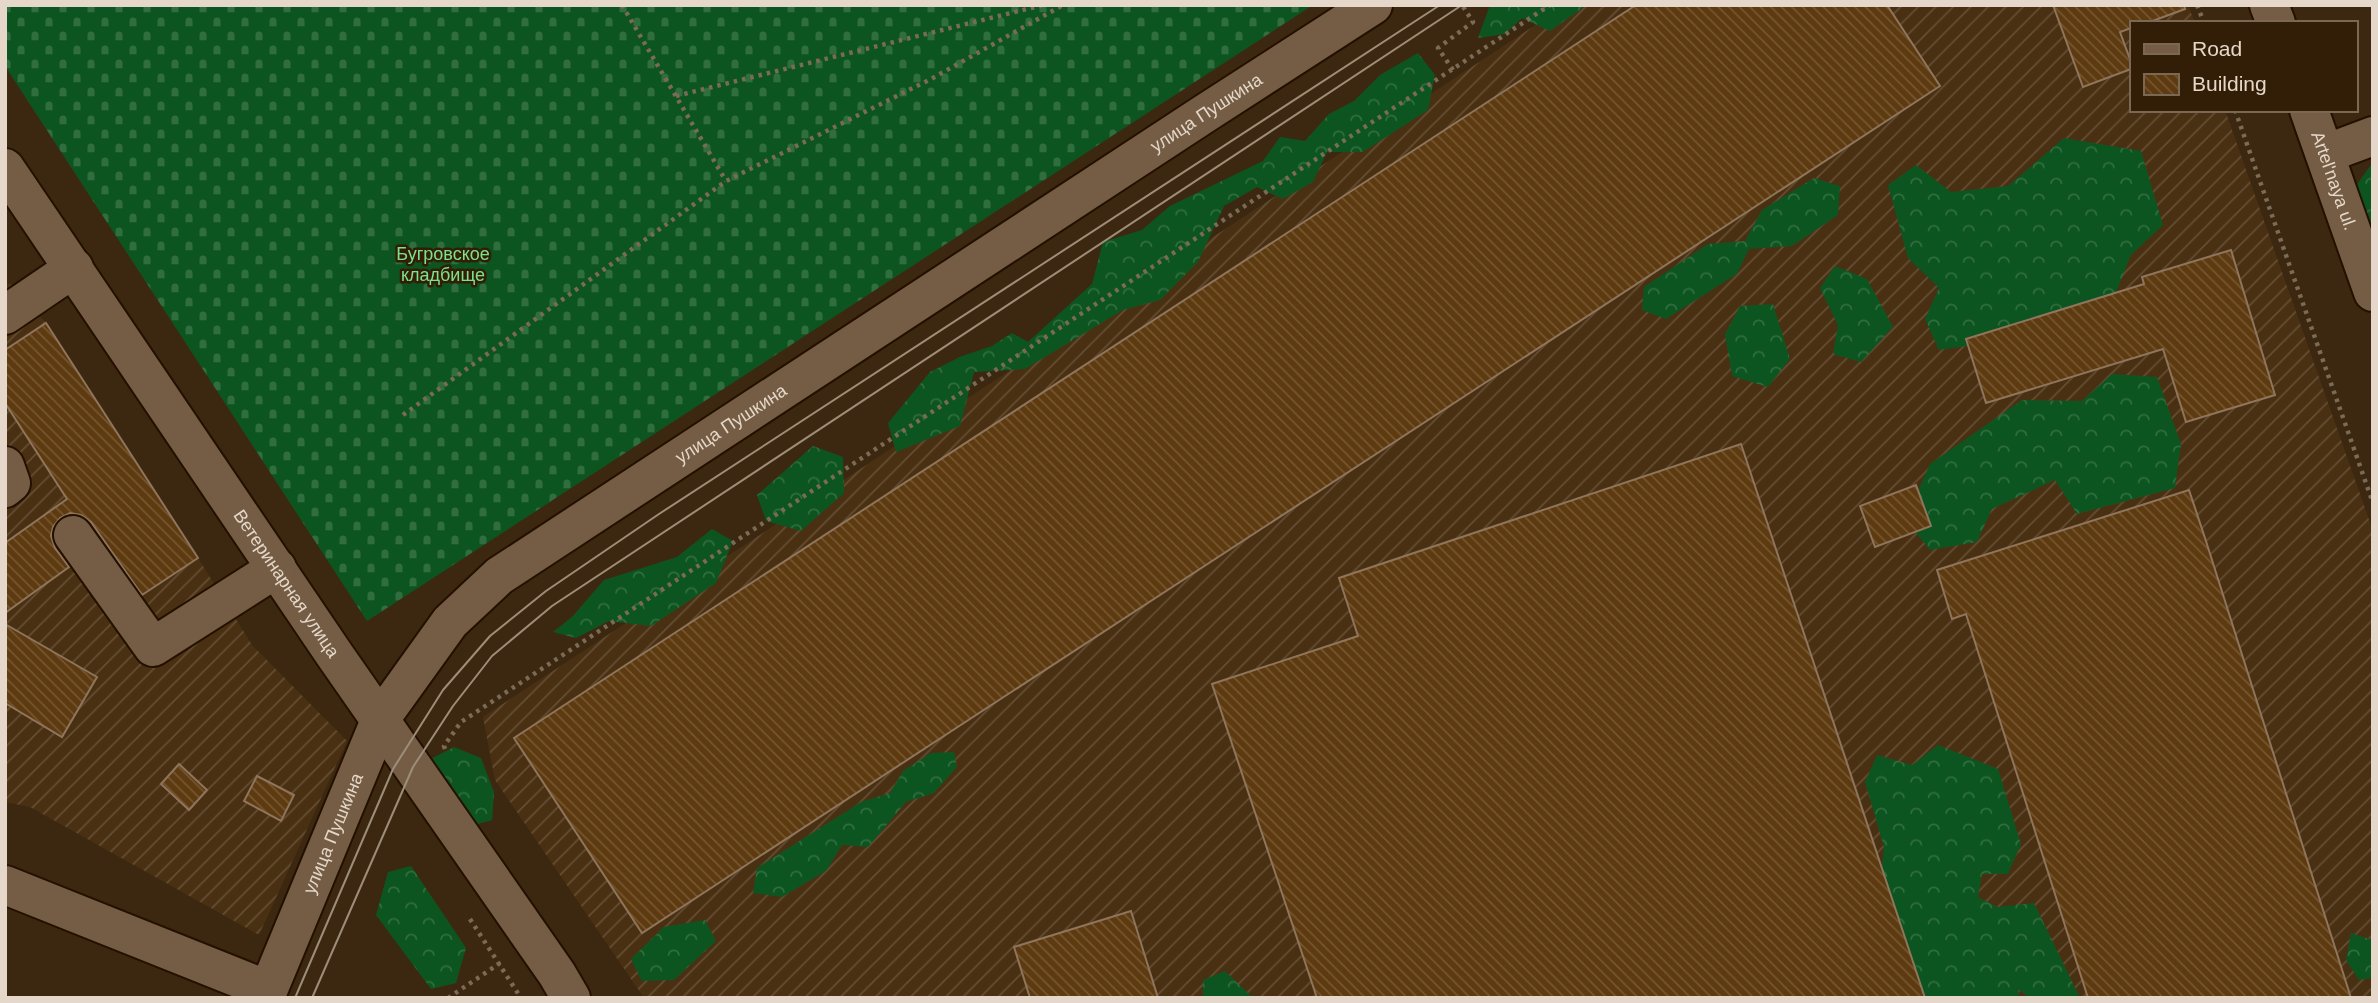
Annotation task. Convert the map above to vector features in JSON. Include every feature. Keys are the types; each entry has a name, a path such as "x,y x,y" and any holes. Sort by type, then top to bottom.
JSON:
{"street":[{"name":"улица Пушкина","path":"267,994 381,718 450,622 499,576 1373,5"},
{"name":"Artel'naya ul.","path":"2310,112 2373,292"},
{"path":"2325,154 2373,136"},
{"name":"Ветеринарная улица","path":"5,168 18,210 74,268 571,998"},
{"path":"5,315 74,268"},
{"path":"5,466 11,483 5,488"},
{"path":"73,535 153,647 277,568"},
{"path":"5,885 267,994"}],"path":[{"path":"622,5 726,181"},
{"path":"676,96 1043,5"},
{"path":"403,415 726,181 931,79 1063,5"},
{"path":"1453,69 1438,47 1473,22 1462,5"},
{"path":"461,722 1550,5"},
{"path":"2236,112 2373,503"},
{"path":"448,998 500,963"},
{"path":"508,975 521,998"}],"shaded area":[{"path":"1566,5 2188,5 2194,21 2130,21 2130,112 2226,112 2373,531 2373,998 644,998 495,780 483,717"},
{"path":"10,283 46,323 252,645 347,741 259,935 30,807 5,802 5,286"}],"green space":[{"name":"Бугровское кладбище","path":"5,5 1313,5 367,621 5,66"},
{"path":"1490,5 1587,5 1550,31 1522,18 1505,34 1478,38"},
{"path":"1418,53 1435,75 1428,110 1363,152 1327,152 1313,182 1283,199 1257,187 1224,206 1198,262 1160,300 1123,310 1025,369 974,372 960,426 896,452 888,423 930,372 962,356 992,346 1012,333 1028,342 1092,284 1103,242 1142,230 1170,206 1263,161 1280,137 1305,141 1329,114 1354,101 1380,75"},
{"path":"2064,138 2141,151 2163,225 2131,255 2108,313 2010,340 1939,350 1925,319 1939,288 1908,258 1888,185 1916,165 1951,192 2008,186"},
{"path":"2370,166 2373,166 2373,234 2351,193"},
{"path":"1814,178 1840,186 1838,215 1792,246 1749,249 1737,274 1666,319 1642,310 1644,287 1708,244 1745,241 1762,210"},
{"path":"1835,266 1867,279 1893,327 1861,362 1833,354 1838,325 1820,288"},
{"path":"1773,304 1790,359 1768,387 1732,376 1725,334 1740,306"},
{"path":"2112,374 2157,377 2181,444 2175,488 2077,514 2055,480 1992,509 1977,542 1930,550 1905,520 1930,464 2022,400 2082,401"},
{"path":"813,446 843,457 844,493 801,531 766,521 757,495"},
{"path":"712,529 733,541 716,583 651,626 609,621 576,638 553,632 572,617 604,580 677,557"},
{"path":"1938,745 1998,769 2021,844 2008,874 1982,874 1978,897 1997,907 2034,903 2080,998 2029,998 2018,989 2019,998 1913,998 1878,906 1884,847 1865,782 1877,755 1912,765"},
{"path":"454,747 481,758 494,792 492,820 445,833 423,763"},
{"path":"954,752 957,767 934,793 906,802 868,847 842,845 826,871 782,897 753,893 757,868 861,802 890,793 903,771 931,753"},
{"path":"411,866 466,948 456,983 431,989 376,915 388,872"},
{"path":"705,920 716,941 674,980 642,981 631,959 664,927"},
{"path":"2351,933 2373,940 2373,978 2359,980 2346,960"},
{"path":"1225,971 1253,998 1203,998 1203,980"}],"building":[{"path":"1636,5 1887,5 1940,86 642,933 514,738"},
{"path":"2053,5 2184,5 2185,9 2152,21 2130,21 2130,28 2120,32 2130,59 2130,69 2083,87"},
{"path":"2231,250 2275,395 2186,422 2163,349 1986,403 1966,339 2144,284 2142,277"},
{"path":"46,323 198,558 142,595 91,522 81,515 70,513 60,518 53,527 51,536 55,548 69,567 5,613 5,543 67,499 5,403 5,350"},
{"path":"1741,444 1925,998 1317,998 1212,684 1358,636 1339,578"},
{"path":"1916,485 1931,526 1875,547 1860,506"},
{"path":"2189,490 2351,998 2088,998 1966,614 1952,619 1937,570"},
{"path":"5,624 97,677 62,737 5,703"},
{"path":"179,764 207,790 189,810 161,784"},
{"path":"257,776 294,795 281,821 244,801"},
{"path":"1131,911 1158,998 1030,998 1014,947"}],"tram line":[{"path":"295,998 393,769 443,690 490,636 546,591 659,514 1440,5"},
{"path":"312,998 413,767 453,706 492,656 552,606 1462,5"}]}
